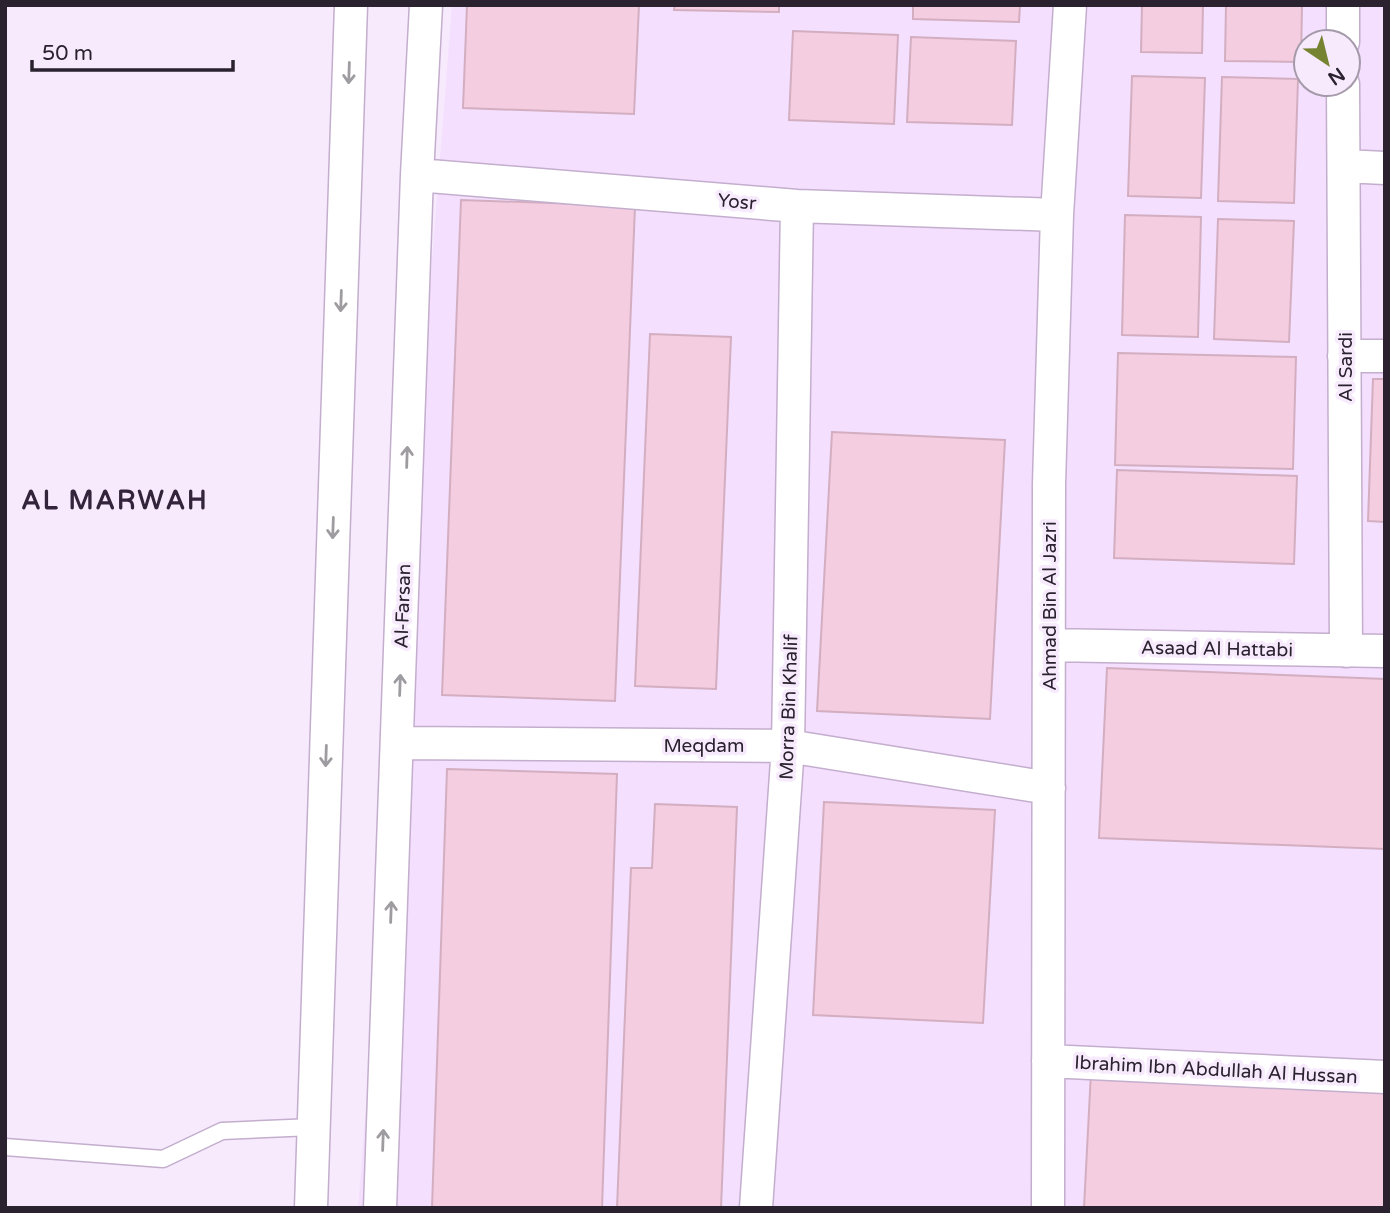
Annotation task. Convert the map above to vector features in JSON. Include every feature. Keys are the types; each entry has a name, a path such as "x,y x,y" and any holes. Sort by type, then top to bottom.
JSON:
{"street":[{"path":"311,1208 351,5"},
{"name":"Al-Farsan","path":"380,1208 417,175 426,5"},
{"name":"Ahmad Bin Al Jazri","path":"1048,1208 1049,484 1057,215 1070,5"},
{"path":"1343,5 1343,28"},
{"name":"Al Sardi","path":"1343,98 1346,651"},
{"path":"1343,166 1385,168"},
{"name":"Yosr","path":"417,175 797,206 1057,215"},
{"name":"Morra Bin Khalif","path":"757,1208 788,746 797,206"},
{"path":"1345,356 1385,356"},
{"name":"Asaad Al Hattabi","path":"1049,645 1385,651"},
{"name":"Meqdam","path":"398,743 788,746 1049,788"},
{"name":"Ibrahim Ibn Abdullah Al Hussan","path":"1048,1061 1385,1077"}],"lane":[{"path":"5,1147 163,1159 222,1131 313,1127"}],"shaded area":[{"path":"452,5 1385,5 1385,1208 358,1208"}],"building":[{"path":"467,5 639,5 634,114 463,108"},
{"path":"675,5 779,5 779,12 674,10"},
{"path":"913,5 1020,5 1019,22 913,19"},
{"path":"1142,5 1203,5 1202,53 1141,52"},
{"path":"1226,5 1302,5 1302,28 1292,28 1292,62 1225,61"},
{"path":"793,31 898,35 894,124 789,120"},
{"path":"911,37 1016,41 1012,125 907,122"},
{"path":"1132,76 1205,78 1201,198 1128,196"},
{"path":"1222,77 1292,79 1292,98 1297,98 1294,203 1218,201"},
{"path":"461,200 635,206 615,701 442,695"},
{"path":"1125,215 1201,217 1198,337 1122,335"},
{"path":"1218,219 1294,221 1289,342 1214,339"},
{"path":"650,334 731,337 716,689 635,686"},
{"path":"1118,353 1296,357 1293,469 1115,465"},
{"path":"1373,379 1385,379 1385,522 1368,521"},
{"path":"832,432 1005,440 990,719 817,711"},
{"path":"1117,470 1297,476 1294,564 1114,558"},
{"path":"1107,668 1385,679 1385,849 1099,838"},
{"path":"447,769 617,774 602,1208 432,1208"},
{"path":"824,802 995,810 983,1023 813,1015"},
{"path":"655,804 737,807 721,1208 617,1208 631,868 652,868"},
{"path":"1091,1072 1385,1084 1385,1208 1084,1208"}],"district":[{"name":"AL MARWAH","path":"115,500"}]}
